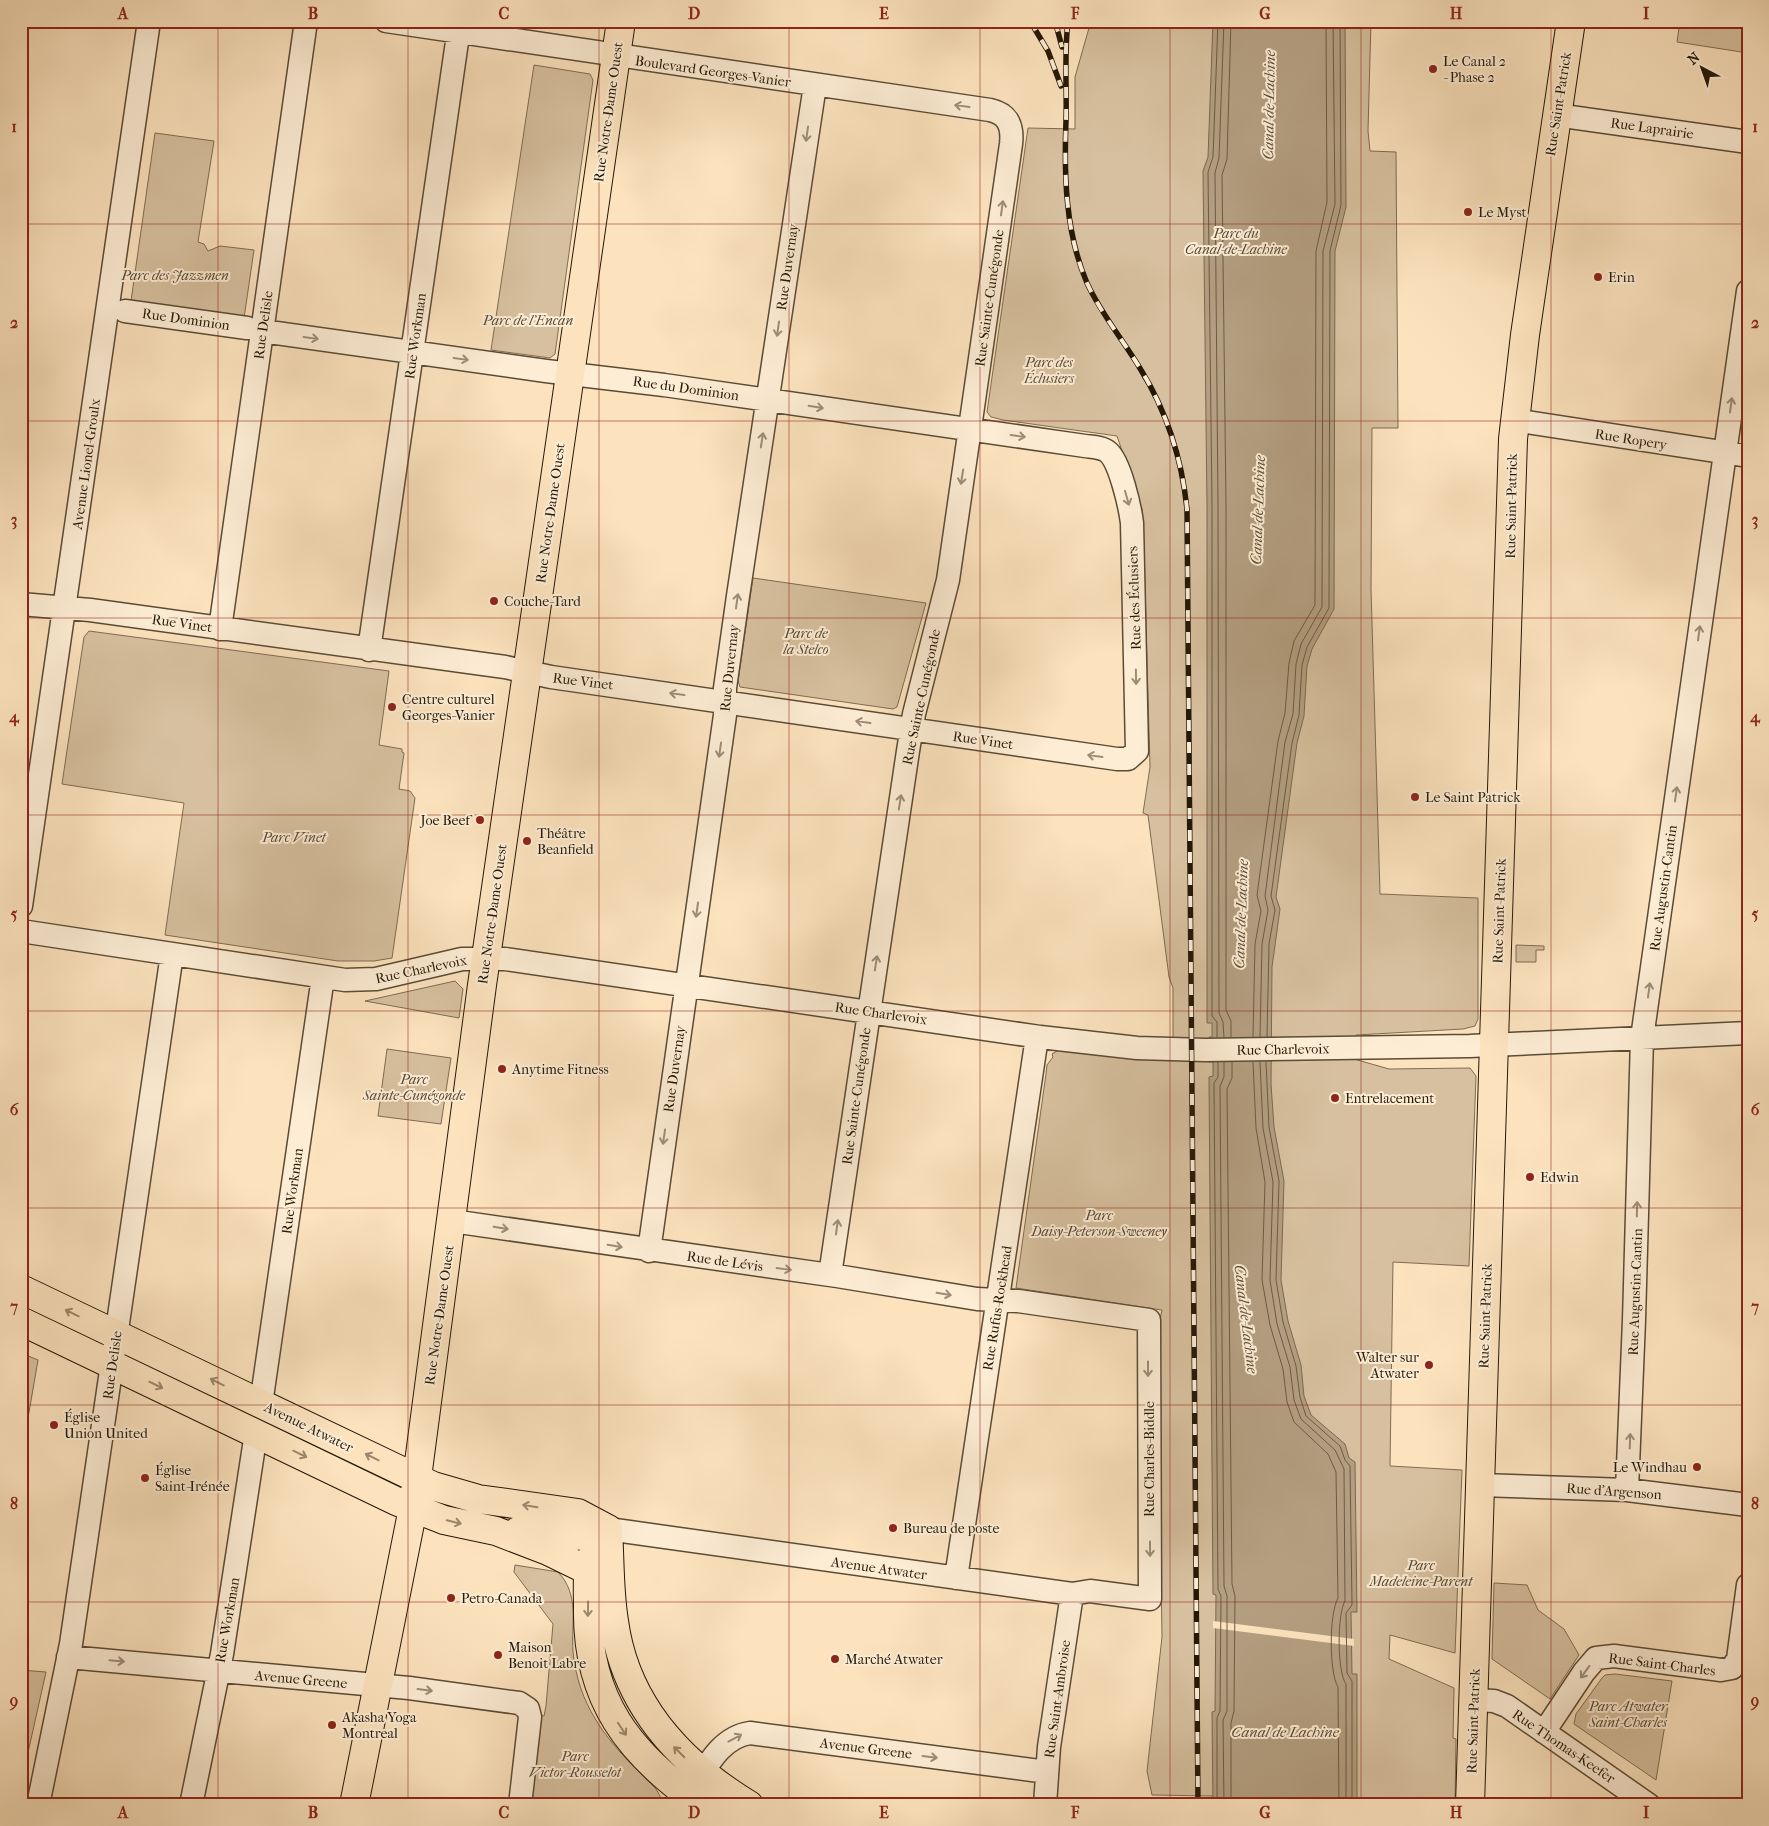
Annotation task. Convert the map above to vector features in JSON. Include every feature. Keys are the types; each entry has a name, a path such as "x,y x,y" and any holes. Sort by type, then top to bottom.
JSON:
{"main road":[{"name":"Rue Notre-Dame Ouest","path":"354,1805 412,1508 486,958 617,56 620,21"},
{"name":"Rue Saint-Patrick","path":"1470,1805 1514,420 1556,115 1571,21"},
{"name":"Avenue Atwater","path":"21,1289 416,1479 453,1493 478,1499 578,1513 608,1530"},
{"name":"Avenue Atwater","path":"21,1321 412,1508 444,1520 496,1531 548,1551 588,1571"},
{"name":"Avenue Atwater","path":"496,1531 543,1531 574,1536 608,1530"},
{"path":"608,1530 593,1553 588,1571 589,1646 596,1676 606,1701 618,1723 643,1756 694,1794 750,1805"},
{"path":"608,1530 613,1619 627,1672 638,1697 658,1729 681,1754 694,1794"}],"street":[{"name":"Avenue Lionel-Groulx","path":"21,906 149,21"},
{"name":"Rue Delisle","path":"220,629 255,329 306,21"},
{"name":"Boulevard Georges-Vanier","path":"386,21 460,26 617,56 990,110 1008,119"},
{"name":"Rue Workman","path":"369,650 460,26"},
{"name":"Rue Duvernay","path":"649,1250 738,596 814,85"},
{"name":"Rue Laprairie","path":"1556,115 1748,142"},
{"name":"Rue Sainte-Cunégonde","path":"830,1275 868,1011 912,729 948,580 1012,144 1012,130 1008,119"},
{"name":"Rue Augustin-Cantin","path":"1627,1490 1636,1275 1642,1038 1748,291"},
{"name":"Rue Dominion","path":"125,311 255,329"},
{"name":"Rue du Dominion","path":"255,329 413,353 571,373 970,429 1085,446 1109,453"},
{"name":"Rue Ropery","path":"1514,420 1748,456"},
{"name":"Rue des Éclusiers","path":"1109,453 1125,493 1132,523 1138,748"},
{"name":"Rue Vinet","path":"21,604 65,608 527,672 1125,760 1133,756 1138,748"},
{"name":"Rue Charlevoix","path":"21,932 322,978 368,980 462,959 511,959 1037,1036 1137,1048 1208,1050 1355,1048 1748,1033"},
{"name":"Rue Delisle","path":"38,1805 68,1657 172,954"},
{"name":"Rue Workman","path":"261,1404 322,978"},
{"name":"Rue Rufus-Rockhead","path":"956,1578 1037,1036"},
{"name":"Rue de Lévis","path":"452,1221 830,1275 977,1299 998,1300 1149,1320"},
{"name":"Rue Charles-Biddle","path":"1149,1320 1150,1599"},
{"name":"Rue Workman","path":"191,1805 218,1672 238,1558 256,1433"},
{"name":"Rue d'Argenson","path":"1480,1485 1627,1490 1748,1505"},
{"name":"Avenue Atwater","path":"608,1530 1072,1594 1090,1590 1150,1599"},
{"name":"Rue Saint-Charles","path":"1544,1732 1584,1672 1596,1658 1614,1656 1722,1670 1732,1668 1738,1659 1748,1585"},
{"name":"Rue Saint-Ambroise","path":"1045,1805 1047,1772 1072,1594"},
{"name":"Avenue Greene","path":"68,1657 377,1686 519,1703 524,1705 529,1711 530,1723 520,1805"},
{"name":"Rue Thomas-Keefer","path":"1473,1700 1503,1704 1649,1805"},
{"name":"Avenue Greene","path":"694,1794 728,1742 735,1737 750,1733 1047,1772"}],"green space":[{"name":"Parc du Canal-de-Lachine","path":"1091,21 1371,21 1368,131 1370,151 1396,152 1398,428 1372,428 1371,589 1380,894 1478,898 1478,1019 1475,1026 1463,1029 1356,1035 1354,1059 1389,1069 1470,1068 1476,1076 1469,1266 1393,1262 1390,1466 1462,1470 1455,1653 1390,1635 1389,1659 1454,1688 1453,1738 1456,1739 1455,1805 1213,1805 1212,1796 1152,1795 1147,1771 1162,1637 1157,1332 1162,1310 1016,1288 1047,1065 1053,1057 1052,1054 1059,1050 1173,1058 1173,988 1169,977 1148,815 1143,813 1150,767 1142,509 1117,436 1003,420 991,417 987,412 1028,128 1075,129 1075,77"},
{"path":"1680,21 1748,21 1748,53 1677,42"},
{"name":"Parc de l'Encan","path":"534,65 590,74 593,80 555,354 550,358 491,350"},
{"name":"Parc des Jazzmen","path":"155,133 214,141 198,242 204,244 208,251 220,246 254,250 243,325 130,308"},
{"name":"Parc de la Stelco","path":"753,578 926,603 897,707 893,709 740,687 738,681"},
{"name":"Parc Vinet","path":"89,631 389,671 379,745 402,749 404,753 399,789 410,791 415,798 392,958 374,961 338,961 165,935 184,803 62,784 84,637"},
{"path":"1516,945 1544,946 1544,950 1536,950 1536,962 1516,962"},
{"path":"455,981 463,989 459,1018 365,1001"},
{"name":"Parc Sainte-Cunégonde","path":"387,1049 451,1058 441,1124 378,1116"},
{"path":"21,1353 38,1360 22,1453 21,1453"},
{"name":"Parc Victor-Rousselot","path":"515,1565 558,1572 565,1581 572,1600 575,1666 587,1704 612,1743 656,1789 660,1796 660,1805 529,1805 540,1715 544,1716 546,1706 553,1624 514,1572"},
{"name":"Parc Atwater Saint-Charles","path":"1494,1583 1527,1585 1538,1610 1564,1629 1579,1655 1550,1699 1492,1659"},
{"path":"21,1670 46,1672 21,1784"},
{"name":"Parc Atwater Saint-Charles","path":"1615,1674 1672,1681 1656,1780 1574,1724 1576,1714 1602,1678 1605,1675"}],"water":[{"name":"Canal de Lachine","path":"1213,21 1345,21 1346,207 1335,251 1334,609 1312,649 1307,666 1304,716 1297,743 1276,897 1280,909 1272,967 1271,1084 1274,1127 1284,1181 1281,1280 1288,1321 1301,1365 1304,1396 1311,1415 1345,1444 1349,1458 1355,1462 1357,1612 1351,1612 1352,1674 1357,1674 1357,1805 1213,1805 1212,1712 1215,1711 1216,1595 1213,1594 1209,1077 1213,1076 1213,1062 1209,1062 1209,1037 1212,1037 1212,1023 1207,1023 1207,505 1203,171 1208,157"}],"pier":[{"path":"1213,1621 1354,1639 1354,1646 1213,1628"}],"railway":[{"path":"1030,21 1048,51 1061,86"},
{"path":"1055,21 1062,47"},
{"path":"1068,21 1065,161 1070,223 1074,244 1087,283 1106,317 1141,370 1166,420 1177,455 1187,509 1198,1805"}],"place":[{"name":"Le Canal 2 - Phase 2","path":"1433,69"},
{"name":"Le Myst","path":"1468,212"},
{"name":"Erin","path":"1598,277"},
{"name":"Couche-Tard","path":"494,601"},
{"name":"Centre culturel Georges-Vanier","path":"392,707"},
{"name":"Le Saint Patrick","path":"1415,797"},
{"name":"Joe Beef","path":"480,820"},
{"name":"Théâtre Beanfield","path":"527,841"},
{"name":"Anytime Fitness","path":"502,1069"},
{"name":"Entrelacement","path":"1335,1098"},
{"name":"Edwin","path":"1530,1177"},
{"name":"Walter sur Atwater","path":"1429,1365"},
{"name":"Église Union United","path":"54,1425"},
{"name":"Le Windhau","path":"1697,1467"},
{"name":"Église Saint-Irénée","path":"145,1478"},
{"name":"Bureau de poste","path":"893,1528"},
{"name":"Petro-Canada","path":"451,1598"},
{"name":"Maison Benoit Labre","path":"498,1655"},
{"name":"Marché Atwater","path":"835,1659"},
{"name":"Akasha Yoga Montreal","path":"332,1725"}],"water label":[{"name":"Canal-de-Lachine","path":"1269,105"},
{"name":"Canal-de-Lachine","path":"1258,510"},
{"name":"Canal-de-Lachine","path":"1241,914"},
{"name":"Canal-de-Lachine","path":"1246,1319"}],"park label":[{"name":"Parc des Éclusiers","path":"1049,370"},
{"name":"Parc Daisy-Peterson-Sweeney","path":"1099,1224"},
{"name":"Parc Madeleine-Parent","path":"1421,1574"}]}
